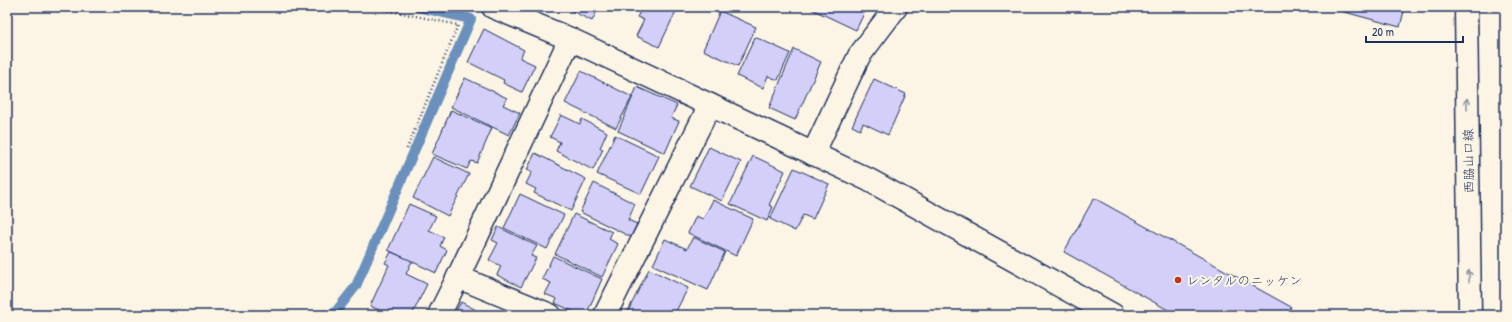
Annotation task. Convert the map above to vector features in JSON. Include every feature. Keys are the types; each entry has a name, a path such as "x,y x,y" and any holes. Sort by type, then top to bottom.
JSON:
{"street":[{"path":"493,7 570,39 869,180 1113,315"},
{"path":"813,154 859,56 896,7"},
{"name":"西脇山口線","path":"1466,7 1470,315"},
{"path":"439,315 570,39"},
{"path":"605,315 710,105"},
{"path":"458,277 550,315"}],"path":[{"path":"373,7 458,25 406,151"}],"building":[{"path":"564,7 599,7 592,21"},
{"path":"643,7 678,7 659,47 636,36 644,20 637,17"},
{"path":"807,7 867,7 856,30"},
{"path":"1338,7 1405,7 1400,27 1337,10"},
{"path":"720,11 756,27 738,66 703,50"},
{"path":"484,29 524,50 520,58 535,65 522,92 503,83 504,80 468,62"},
{"path":"755,37 790,53 778,80 768,76 763,88 737,76"},
{"path":"794,49 821,62 795,120 769,108"},
{"path":"581,71 632,97 616,128 565,103"},
{"path":"465,78 507,98 503,105 520,113 509,135 451,107"},
{"path":"874,79 906,94 888,135 863,123 860,130 852,126"},
{"path":"637,87 677,105 671,118 679,121 665,153 618,131"},
{"path":"451,110 492,128 477,163 471,161 467,169 432,154"},
{"path":"561,115 580,124 582,119 607,132 600,148 603,149 593,170 556,151 560,142 550,137"},
{"path":"615,135 659,156 641,194 597,174"},
{"path":"709,147 741,162 722,201 690,186"},
{"path":"535,153 586,179 571,211 534,193 536,189 526,184 532,172 527,170"},
{"path":"753,156 785,171 769,205 773,207 767,221 730,204"},
{"path":"433,157 469,174 448,216 413,198"},
{"path":"794,168 829,184 813,219 803,215 795,231 770,219"},
{"path":"594,183 635,204 628,220 637,224 631,237 580,212"},
{"path":"520,194 564,215 547,249 504,228"},
{"name":"レンタルのニッケン","path":"1094,198 1291,307 1287,315 1177,315 1064,252"},
{"path":"713,200 753,219 736,256 688,233 696,216 703,219"},
{"path":"409,204 436,216 429,230 444,237 440,246 447,250 436,273 388,250"},
{"path":"574,214 612,232 609,239 618,244 602,277 555,254"},
{"path":"498,227 537,246 531,256 536,258 521,287 497,275 501,266 489,260 498,243 492,240"},
{"path":"693,237 725,252 708,290 653,265 665,239 687,249"},
{"path":"391,252 412,261 406,274 427,284 412,315 390,315 370,306 389,265 385,263"},
{"path":"553,256 602,279 586,315 581,315 555,303 557,299 545,294 551,283 542,279"},
{"path":"649,269 688,288 674,315 626,315"},
{"path":"461,302 480,312 479,315 454,315"}],"waterway":[{"path":"333,315 356,286 471,19 418,7"}],"place":[{"name":"レンタルのニッケン","path":"1178,280"}]}
